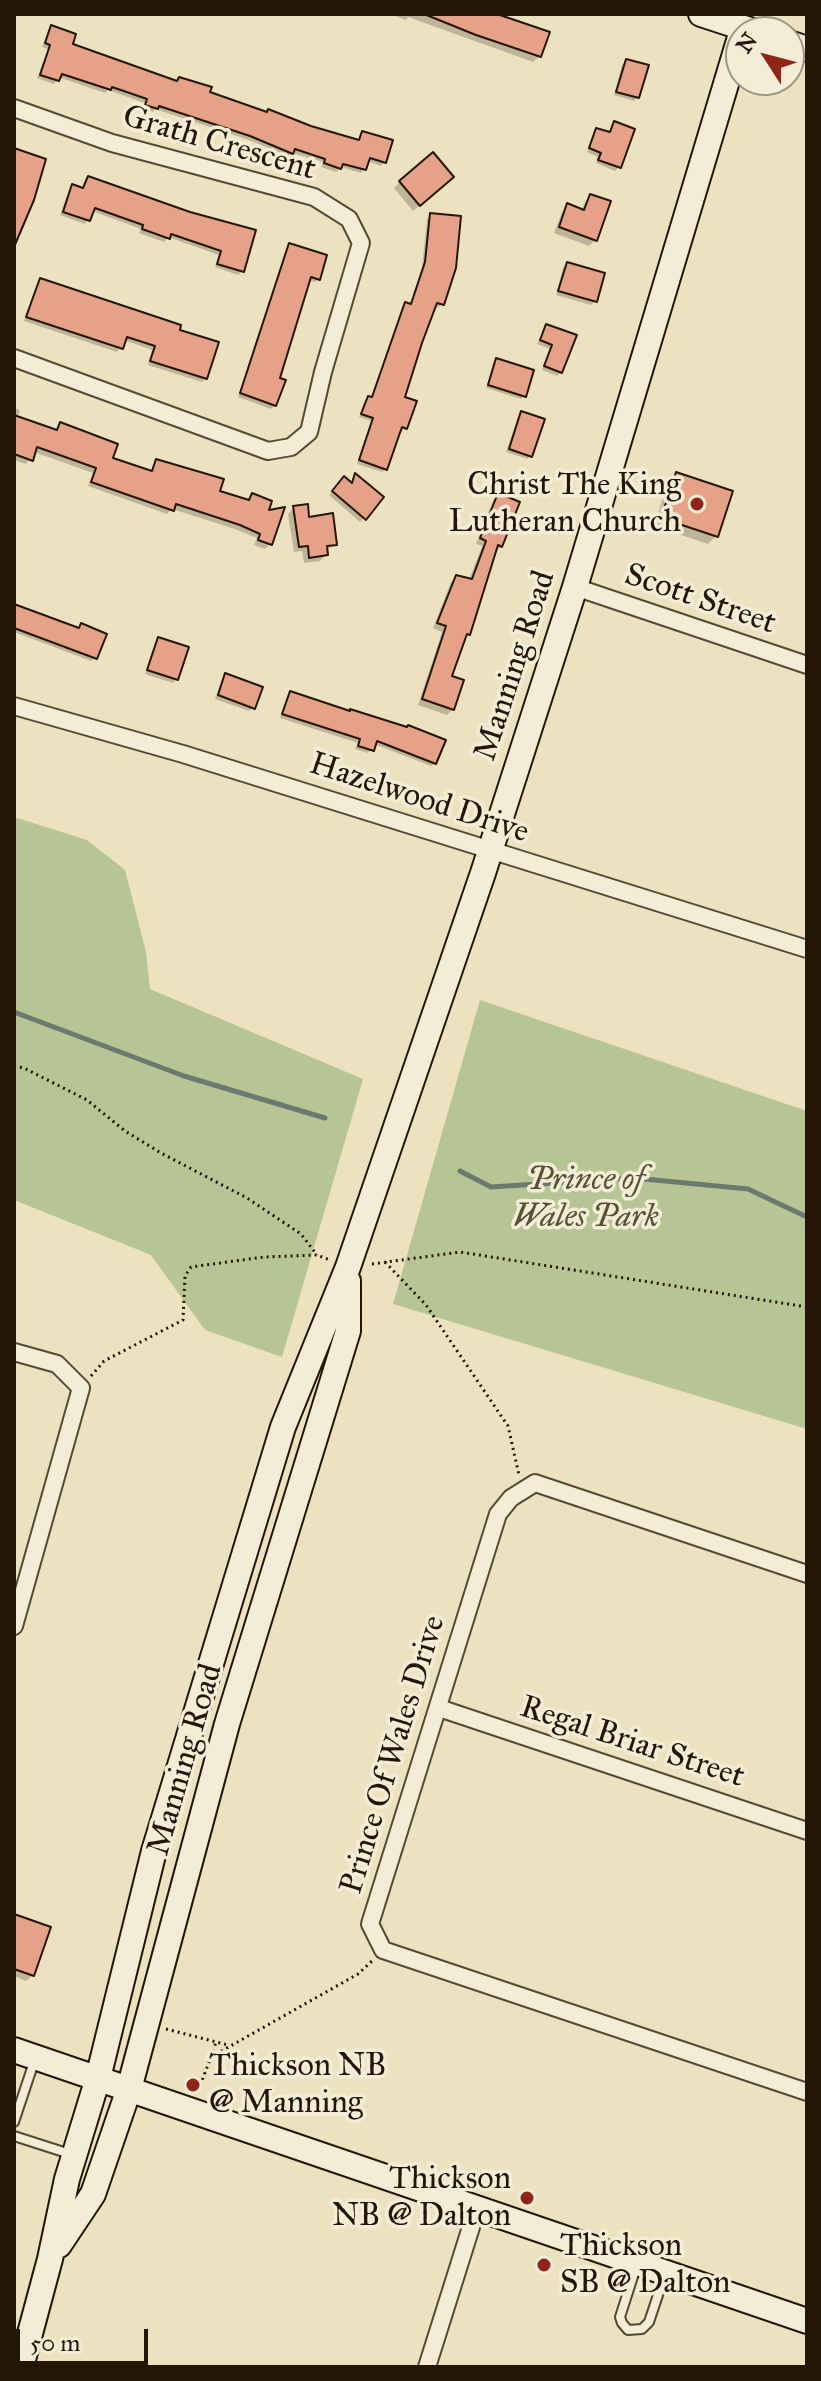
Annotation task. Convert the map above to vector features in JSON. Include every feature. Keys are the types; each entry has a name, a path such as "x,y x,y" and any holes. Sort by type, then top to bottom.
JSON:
{"main road":[{"path":"701,14 725,23"},
{"name":"Manning Road","path":"21,2367 50,2259 67,2179 98,2078 154,1851 283,1427 348,1267 490,851 575,587 725,96"},
{"name":"Manning Road","path":"50,2259 93,2194 129,2089 227,1724 348,1331 348,1267"},
{"path":"25,2054 807,2321"}],"street":[{"name":"Grath Crescent","path":"14,108 112,143 314,197 349,219 361,243 323,372 309,432 291,447 268,451 14,358"},
{"name":"Scott Street","path":"575,587 807,665"},
{"name":"Hazelwood Drive","path":"14,706 183,754 807,949"},
{"path":"14,1352 57,1364 81,1388 14,1626"},
{"path":"522,1491 535,1483 807,1574"},
{"name":"Prince Of Wales Drive","path":"383,1950 370,1924 498,1514 511,1498 522,1491"},
{"name":"Regal Briar Street","path":"439,1708 807,1831"},
{"path":"383,1950 807,2092"},
{"path":"427,2367 477,2208"}],"lane":[{"path":"14,2122 25,2054"},
{"path":"14,2136 74,2155"},
{"path":"637,2263 620,2317 628,2330 642,2329 649,2322 665,2273"}],"path":[{"path":"14,1066 24,1068 87,1100 149,1146 247,1198 301,1234 317,1255"},
{"path":"81,1388 104,1361 183,1320 185,1276 191,1267 264,1257 317,1255 348,1267 460,1252 807,1307"},
{"path":"385,1262 426,1305 508,1426 522,1491"},
{"path":"211,2057 358,1974 383,1950"},
{"path":"147,2025 231,2046"},
{"path":"191,2110 216,2042"}],"green space":[{"path":"14,817 87,840 125,870 146,952 150,989 363,1079 282,1357 205,1330 151,1255 14,1200"},
{"name":"Prince of Wales Park","path":"480,1000 807,1111 807,1429 393,1304"}],"building":[{"path":"424,14 497,14 550,32 541,57"},
{"path":"51,25 76,34 73,44 177,81 179,77 212,87 210,92 267,112 268,109 359,140 362,131 393,140 386,163 370,158 366,170 343,164 341,169 324,163 325,159 295,149 293,154 250,136 159,106 158,109 145,105 147,99 112,87 111,90 62,74 59,81 40,75 50,45 45,43"},
{"path":"626,59 649,65 639,98 616,92"},
{"path":"614,121 635,129 621,168 598,160 601,153 589,148 596,128 610,132"},
{"path":"14,148 46,159 34,200 14,247"},
{"path":"433,152 454,177 420,206 399,181"},
{"path":"88,176 190,212 256,230 244,272 217,264 221,251 171,234 170,239 142,229 143,225 95,208 90,221 63,212 72,184 83,188"},
{"path":"590,194 611,201 597,241 559,227 567,203 584,210"},
{"path":"430,213 461,216 456,268 444,305 437,303 422,343 405,397 417,401 407,429 402,427 387,470 359,460 373,418 361,414 368,396 372,397 405,302 411,304 425,262"},
{"path":"289,243 327,255 320,280 311,277 280,378 286,380 276,406 240,393"},
{"path":"567,262 605,273 597,302 558,291"},
{"path":"40,278 181,325 180,330 219,342 207,379 150,361 155,346 127,337 123,349 26,317"},
{"path":"546,324 577,335 562,373 544,366 552,345 540,340"},
{"path":"496,358 534,370 526,397 488,385"},
{"path":"521,411 545,419 532,457 509,449"},
{"path":"14,415 57,430 60,422 118,444 113,458 152,471 156,459 224,479 220,491 249,500 252,493 272,501 269,510 285,507 272,545 258,540 260,534 240,525 176,504 174,511 91,482 96,468 37,447 33,461 14,454"},
{"name":"Christ The King Lutheran Church","path":"676,472 733,491 718,537 661,518"},
{"path":"355,473 384,497 366,520 332,491 344,476 352,483"},
{"path":"498,493 520,502 502,547 498,545 470,635 467,634 452,676 464,680 454,710 422,699 446,626 437,623 456,575 472,579 486,541 480,538"},
{"path":"308,504 309,517 333,513 337,545 327,546 328,555 309,558 308,546 299,547 293,506"},
{"path":"14,604 79,628 81,623 107,634 97,659 14,628"},
{"path":"158,637 189,647 178,680 147,670"},
{"path":"225,673 263,687 255,709 218,695"},
{"path":"290,691 350,711 408,725 446,740 436,764 377,741 374,751 358,746 360,739 282,714"},
{"path":"14,1914 51,1927 34,1976 14,1969"}],"waterway":[{"path":"14,1012 184,1076 325,1118"},
{"path":"460,1171 491,1187 634,1178 748,1189 807,1217"}],"place":[{"name":"Christ The King Lutheran Church","path":"697,504"},
{"name":"Thickson NB @ Manning","path":"193,2085"},
{"name":"Thickson NB @ Dalton","path":"527,2198"},
{"name":"Thickson SB @ Dalton","path":"544,2265"}]}
